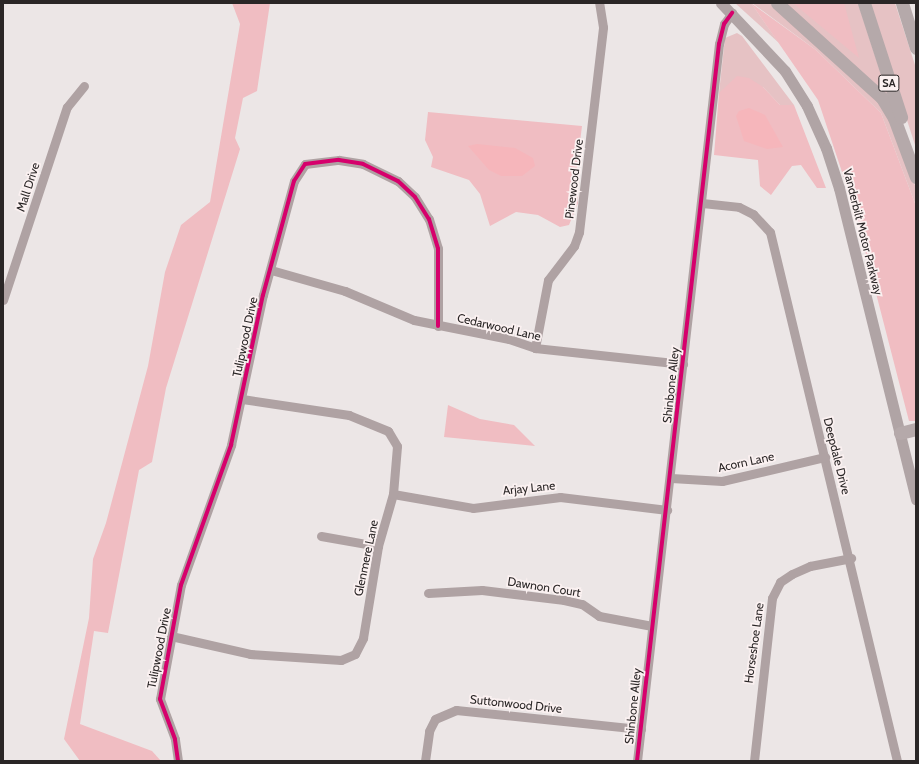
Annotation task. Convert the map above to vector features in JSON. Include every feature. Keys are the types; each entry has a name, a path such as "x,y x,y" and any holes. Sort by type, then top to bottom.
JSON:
{"highway":[{"path":"777,3 887,104 916,177"},
{"name":"SA","path":"864,3 916,162"},
{"path":"902,3 916,48"},
{"path":"909,3 916,48"},
{"path":"900,433 916,429"}],"main road":[{"name":"Vanderbilt Motor Parkway","path":"721,3 732,13 784,71 807,106 826,148 916,500"}],"street":[{"name":"Pinewood Drive","path":"535,348 548,280 574,246 579,232 602,34 599,3"},
{"name":"Shinbone Alley","path":"637,761 652,626 671,478 719,39 732,13"},
{"name":"Mall Drive","path":"3,300 67,107 84,86"},
{"name":"Tulipwood Drive","path":"178,761 175,739 160,699 181,585 231,445 271,270 294,181 305,164 333,160 363,164 398,181 415,197 429,219 438,250 438,326"},
{"name":"Deepdale Drive","path":"702,203 739,207 753,214 770,232 851,558 897,761"},
{"name":"Cedarwood Lane","path":"271,270 345,291 414,320 438,326 509,339 535,348 683,364"},
{"name":"Glenmere Lane","path":"171,636 250,654 341,660 355,654 363,638 378,546 393,494 398,463 396,446 388,431 349,415 242,399"},
{"name":"Acorn Lane","path":"671,478 722,481 825,457"},
{"name":"Arjay Lane","path":"393,494 473,508 560,497 667,510"},
{"path":"321,536 378,546"},
{"name":"Horseshoe Lane","path":"754,761 772,598 780,582 792,574 810,566 851,558"},
{"name":"Dawnon Court","path":"428,594 482,590 564,600 582,604 599,616 652,626"},
{"name":"Suttonwood Drive","path":"425,761 429,731 435,719 456,710 641,729"}],"shaded area":[{"path":"232,3 270,3 257,91 243,98 235,138 240,149 166,388 152,462 139,470 108,633 94,631 80,724 152,751 161,761 80,761 64,739 89,618 93,559 106,523 148,366 165,272 181,225 210,202 240,24"},
{"path":"735,3 751,3 779,43"},
{"path":"751,3 816,50 881,113 916,206 916,421 909,421 854,208 818,100"},
{"path":"752,3 770,3 878,102 896,132 916,188 916,206 881,113 816,50"},
{"path":"783,3 858,3 891,105"},
{"path":"793,3 844,3 859,58"},
{"path":"869,3 895,3 916,68 916,148"},
{"path":"737,33 742,36 794,105 780,105 763,87 719,93 725,38"},
{"path":"737,76 749,78 763,87 780,105 794,105 826,188 817,188 801,165 792,166 771,195 760,186 758,160 714,155 719,93"},
{"path":"749,108 765,115 783,147 767,149 744,141 736,116 739,111"},
{"path":"428,112 582,126 576,174 578,203 569,225 560,227 538,215 516,212 490,226 480,194 469,180 431,167 433,157 425,140"},
{"path":"477,144 515,148 533,158 535,166 522,176 501,176 489,170 468,146"},
{"path":"448,405 480,419 514,425 535,446 444,437"}],"cycle path":[{"path":"637,761 719,44 724,24 732,13"},
{"path":"178,761 175,739 160,699 181,585 231,445 263,295 294,181 305,164 339,160 363,164 398,181 415,197 429,219 438,249 438,326"}]}
